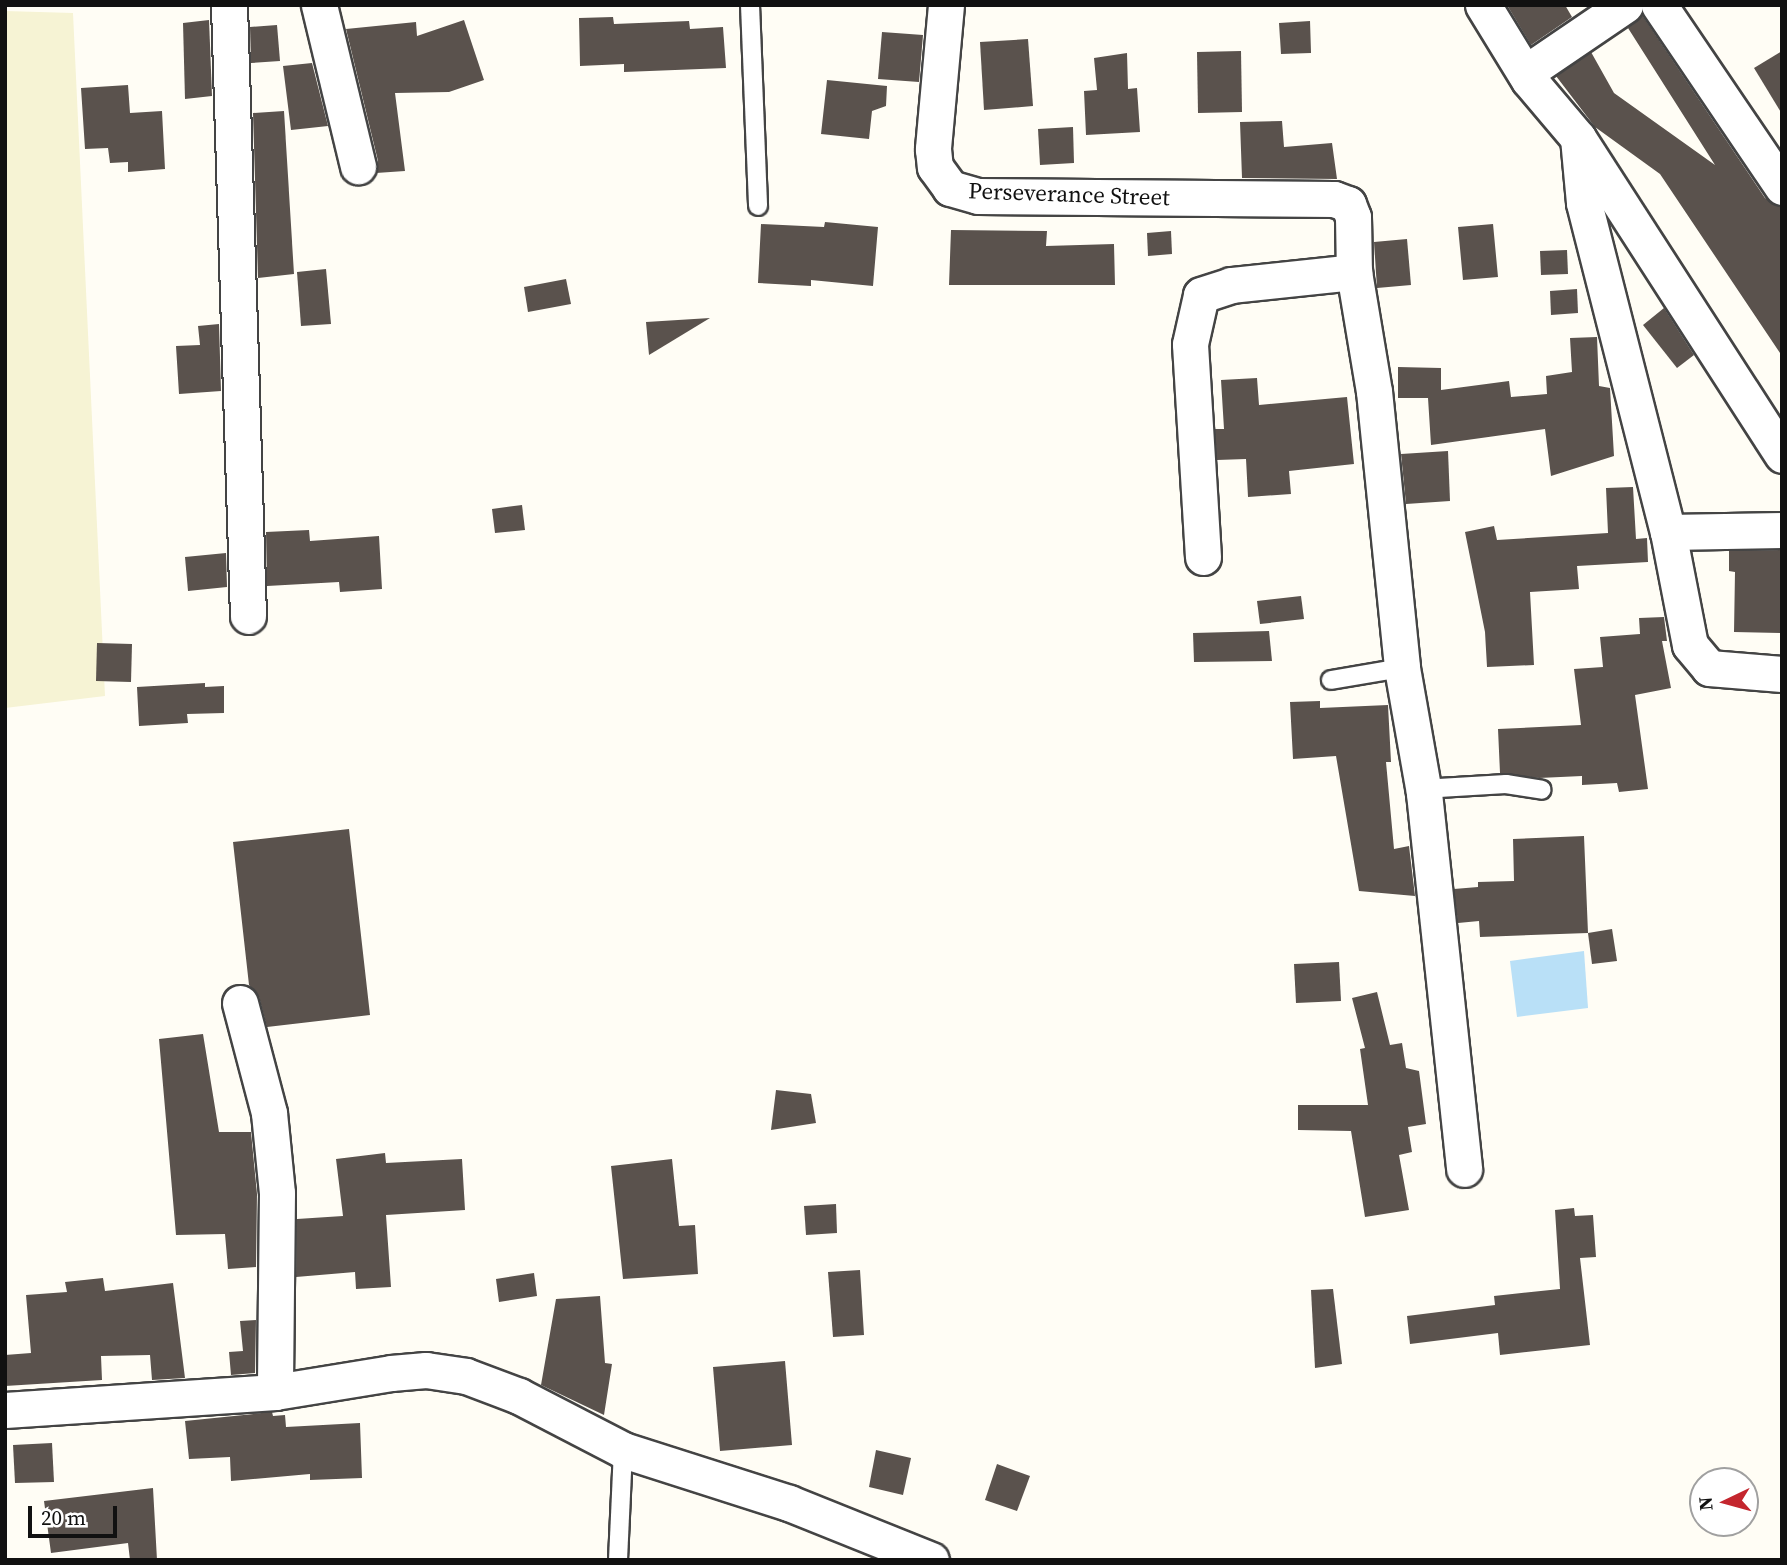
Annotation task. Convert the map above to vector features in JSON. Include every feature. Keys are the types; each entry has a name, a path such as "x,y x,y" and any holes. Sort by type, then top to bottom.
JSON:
{"street":[{"path":"229,5 248,616"},
{"path":"320,5 358,166"},
{"name":"Perseverance Street","path":"946,5 933,149 935,167 950,188 978,196 1334,199 1348,204 1353,217 1354,272"},
{"path":"1476,5 1484,5 1525,73 1578,138 1782,454"},
{"path":"1525,73 1625,5"},
{"path":"1659,5 1782,187"},
{"path":"1578,138 1584,203 1668,532 1690,645 1709,668 1782,674"},
{"path":"1203,557 1190,344 1201,295 1231,285 1354,272 1374,391 1402,668 1422,789 1464,1169"},
{"path":"1668,532 1782,530"},
{"path":"240,1003 269,1113 277,1193 275,1392"},
{"path":"5,1410 275,1392 426,1370 466,1376 519,1396 623,1450 789,1503 931,1560"}],"lane":[{"path":"750,5 758,206"},
{"path":"1331,680 1402,668"},
{"path":"1422,789 1506,784 1542,790"},
{"path":"618,1560 623,1450"}],"shaded area":[{"path":"5,11 73,13 105,696 5,708"}],"water":[{"path":"1584,951 1588,1008 1517,1017 1510,961"}],"building":[{"path":"1507,5 1565,5 1572,17 1531,45"},
{"path":"1642,15 1765,198 1782,207 1782,356 1660,174 1595,127 1556,76 1591,52 1614,93 1715,165 1628,28"},
{"path":"613,17 614,24 689,21 690,29 723,27 726,68 624,72 624,64 580,66 579,18"},
{"path":"209,20 212,96 185,99 183,23"},
{"path":"464,20 484,80 449,92 395,93 405,171 376,173 378,161 346,29 416,22 417,36"},
{"path":"1310,21 1311,53 1281,54 1279,23"},
{"path":"277,25 280,61 251,63 250,27"},
{"path":"882,32 923,35 919,82 878,79"},
{"path":"1028,39 1033,106 984,110 980,42"},
{"path":"1241,51 1242,112 1198,113 1197,52"},
{"path":"1782,51 1782,114 1754,68"},
{"path":"1127,53 1128,89 1137,88 1140,132 1086,135 1084,91 1097,90 1094,58"},
{"path":"312,63 328,126 291,130 283,66"},
{"path":"827,80 887,86 886,106 872,111 869,139 821,134"},
{"path":"128,85 130,113 162,111 165,169 128,172 128,162 110,163 108,148 85,149 81,88"},
{"path":"284,111 294,274 258,278 253,113"},
{"path":"1282,121 1284,147 1332,143 1337,179 1242,178 1240,122"},
{"path":"1073,127 1074,163 1040,165 1038,129"},
{"path":"825,222 878,227 873,286 811,280 811,286 758,283 761,224 824,227"},
{"path":"1493,224 1498,277 1463,280 1458,227"},
{"path":"951,230 1047,231 1046,246 1114,244 1115,285 949,285"},
{"path":"1171,231 1172,254 1148,256 1147,233"},
{"path":"1407,239 1411,285 1377,288 1374,242"},
{"path":"1567,250 1568,274 1541,275 1540,251"},
{"path":"326,269 331,324 301,326 297,272"},
{"path":"566,279 571,304 528,312 524,287"},
{"path":"1577,289 1578,313 1551,315 1550,291"},
{"path":"1664,308 1694,355 1677,368 1643,325"},
{"path":"710,318 649,355 646,322"},
{"path":"219,324 221,391 179,394 176,346 200,345 198,326"},
{"path":"1597,337 1599,386 1610,388 1614,456 1551,476 1545,429 1431,445 1428,398 1398,398 1398,367 1441,368 1441,390 1509,381 1511,397 1547,394 1546,376 1572,372 1570,338"},
{"path":"1257,378 1259,405 1347,397 1354,464 1289,471 1291,494 1248,497 1246,459 1217,460 1215,429 1224,429 1221,380"},
{"path":"1448,451 1450,501 1406,504 1401,454"},
{"path":"1633,487 1636,539 1647,538 1648,562 1577,566 1579,589 1530,592 1534,665 1487,667 1485,632 1465,532 1494,526 1497,540 1608,533 1606,488"},
{"path":"522,505 525,530 495,533 492,509"},
{"path":"309,530 310,541 379,536 382,589 340,592 339,582 267,586 266,532"},
{"path":"1782,550 1782,633 1734,632 1735,572 1729,571 1729,551"},
{"path":"226,553 227,587 188,591 185,557"},
{"path":"1301,596 1304,619 1260,624 1257,601"},
{"path":"1664,617 1667,641 1662,641 1671,688 1635,695 1648,789 1619,792 1617,783 1582,785 1582,776 1539,778 1500,773 1498,729 1581,725 1574,669 1603,667 1600,637 1640,634 1639,618"},
{"path":"1269,631 1272,661 1194,662 1193,633"},
{"path":"97,643 132,644 131,682 96,681"},
{"path":"205,683 205,687 224,686 224,713 187,714 188,723 139,726 137,687"},
{"path":"1320,701 1320,708 1388,705 1391,762 1386,762 1394,849 1409,846 1415,896 1359,891 1336,756 1293,759 1290,702"},
{"path":"349,829 370,1015 267,1027 259,997 249,985 233,842"},
{"path":"1584,836 1588,933 1480,937 1479,921 1458,923 1454,889 1478,887 1478,882 1514,881 1513,839"},
{"path":"1612,929 1617,961 1592,964 1588,933"},
{"path":"1339,962 1341,1001 1296,1003 1294,964"},
{"path":"1377,992 1390,1045 1402,1043 1406,1068 1419,1071 1426,1124 1408,1127 1412,1152 1399,1155 1409,1210 1365,1217 1351,1131 1298,1130 1298,1105 1368,1105 1360,1049 1365,1048 1352,998"},
{"path":"203,1034 219,1132 251,1132 257,1194 256,1267 228,1269 225,1234 176,1235 159,1039"},
{"path":"776,1090 811,1094 816,1123 771,1130"},
{"path":"385,1153 386,1163 462,1159 465,1210 386,1215 391,1287 356,1289 355,1272 296,1277 297,1219 343,1216 336,1159"},
{"path":"672,1159 679,1226 695,1225 698,1274 623,1279 611,1166"},
{"path":"836,1204 837,1233 806,1235 804,1206"},
{"path":"1574,1208 1575,1216 1593,1215 1596,1257 1580,1258 1590,1345 1500,1355 1498,1333 1410,1344 1407,1316 1495,1305 1494,1296 1560,1289 1555,1210"},
{"path":"860,1270 864,1335 833,1337 828,1272"},
{"path":"534,1273 537,1296 499,1302 496,1279"},
{"path":"103,1278 105,1291 173,1283 185,1378 152,1380 150,1355 101,1356 102,1380 5,1386 5,1355 31,1353 26,1295 67,1292 65,1282"},
{"path":"1333,1289 1342,1364 1315,1368 1311,1290"},
{"path":"600,1296 605,1363 612,1364 604,1415 541,1385 556,1299"},
{"path":"256,1320 255,1373 231,1375 229,1352 243,1351 240,1321"},
{"path":"785,1361 792,1445 720,1451 713,1367"},
{"path":"272,1412 273,1416 285,1415 286,1427 360,1423 362,1478 310,1480 310,1474 231,1481 230,1457 189,1459 185,1421"},
{"path":"52,1443 54,1482 15,1483 13,1445"},
{"path":"876,1450 911,1458 903,1495 869,1487"},
{"path":"997,1464 1030,1476 1017,1511 985,1500"},
{"path":"153,1488 157,1560 130,1560 128,1543 51,1553 44,1501"}]}
